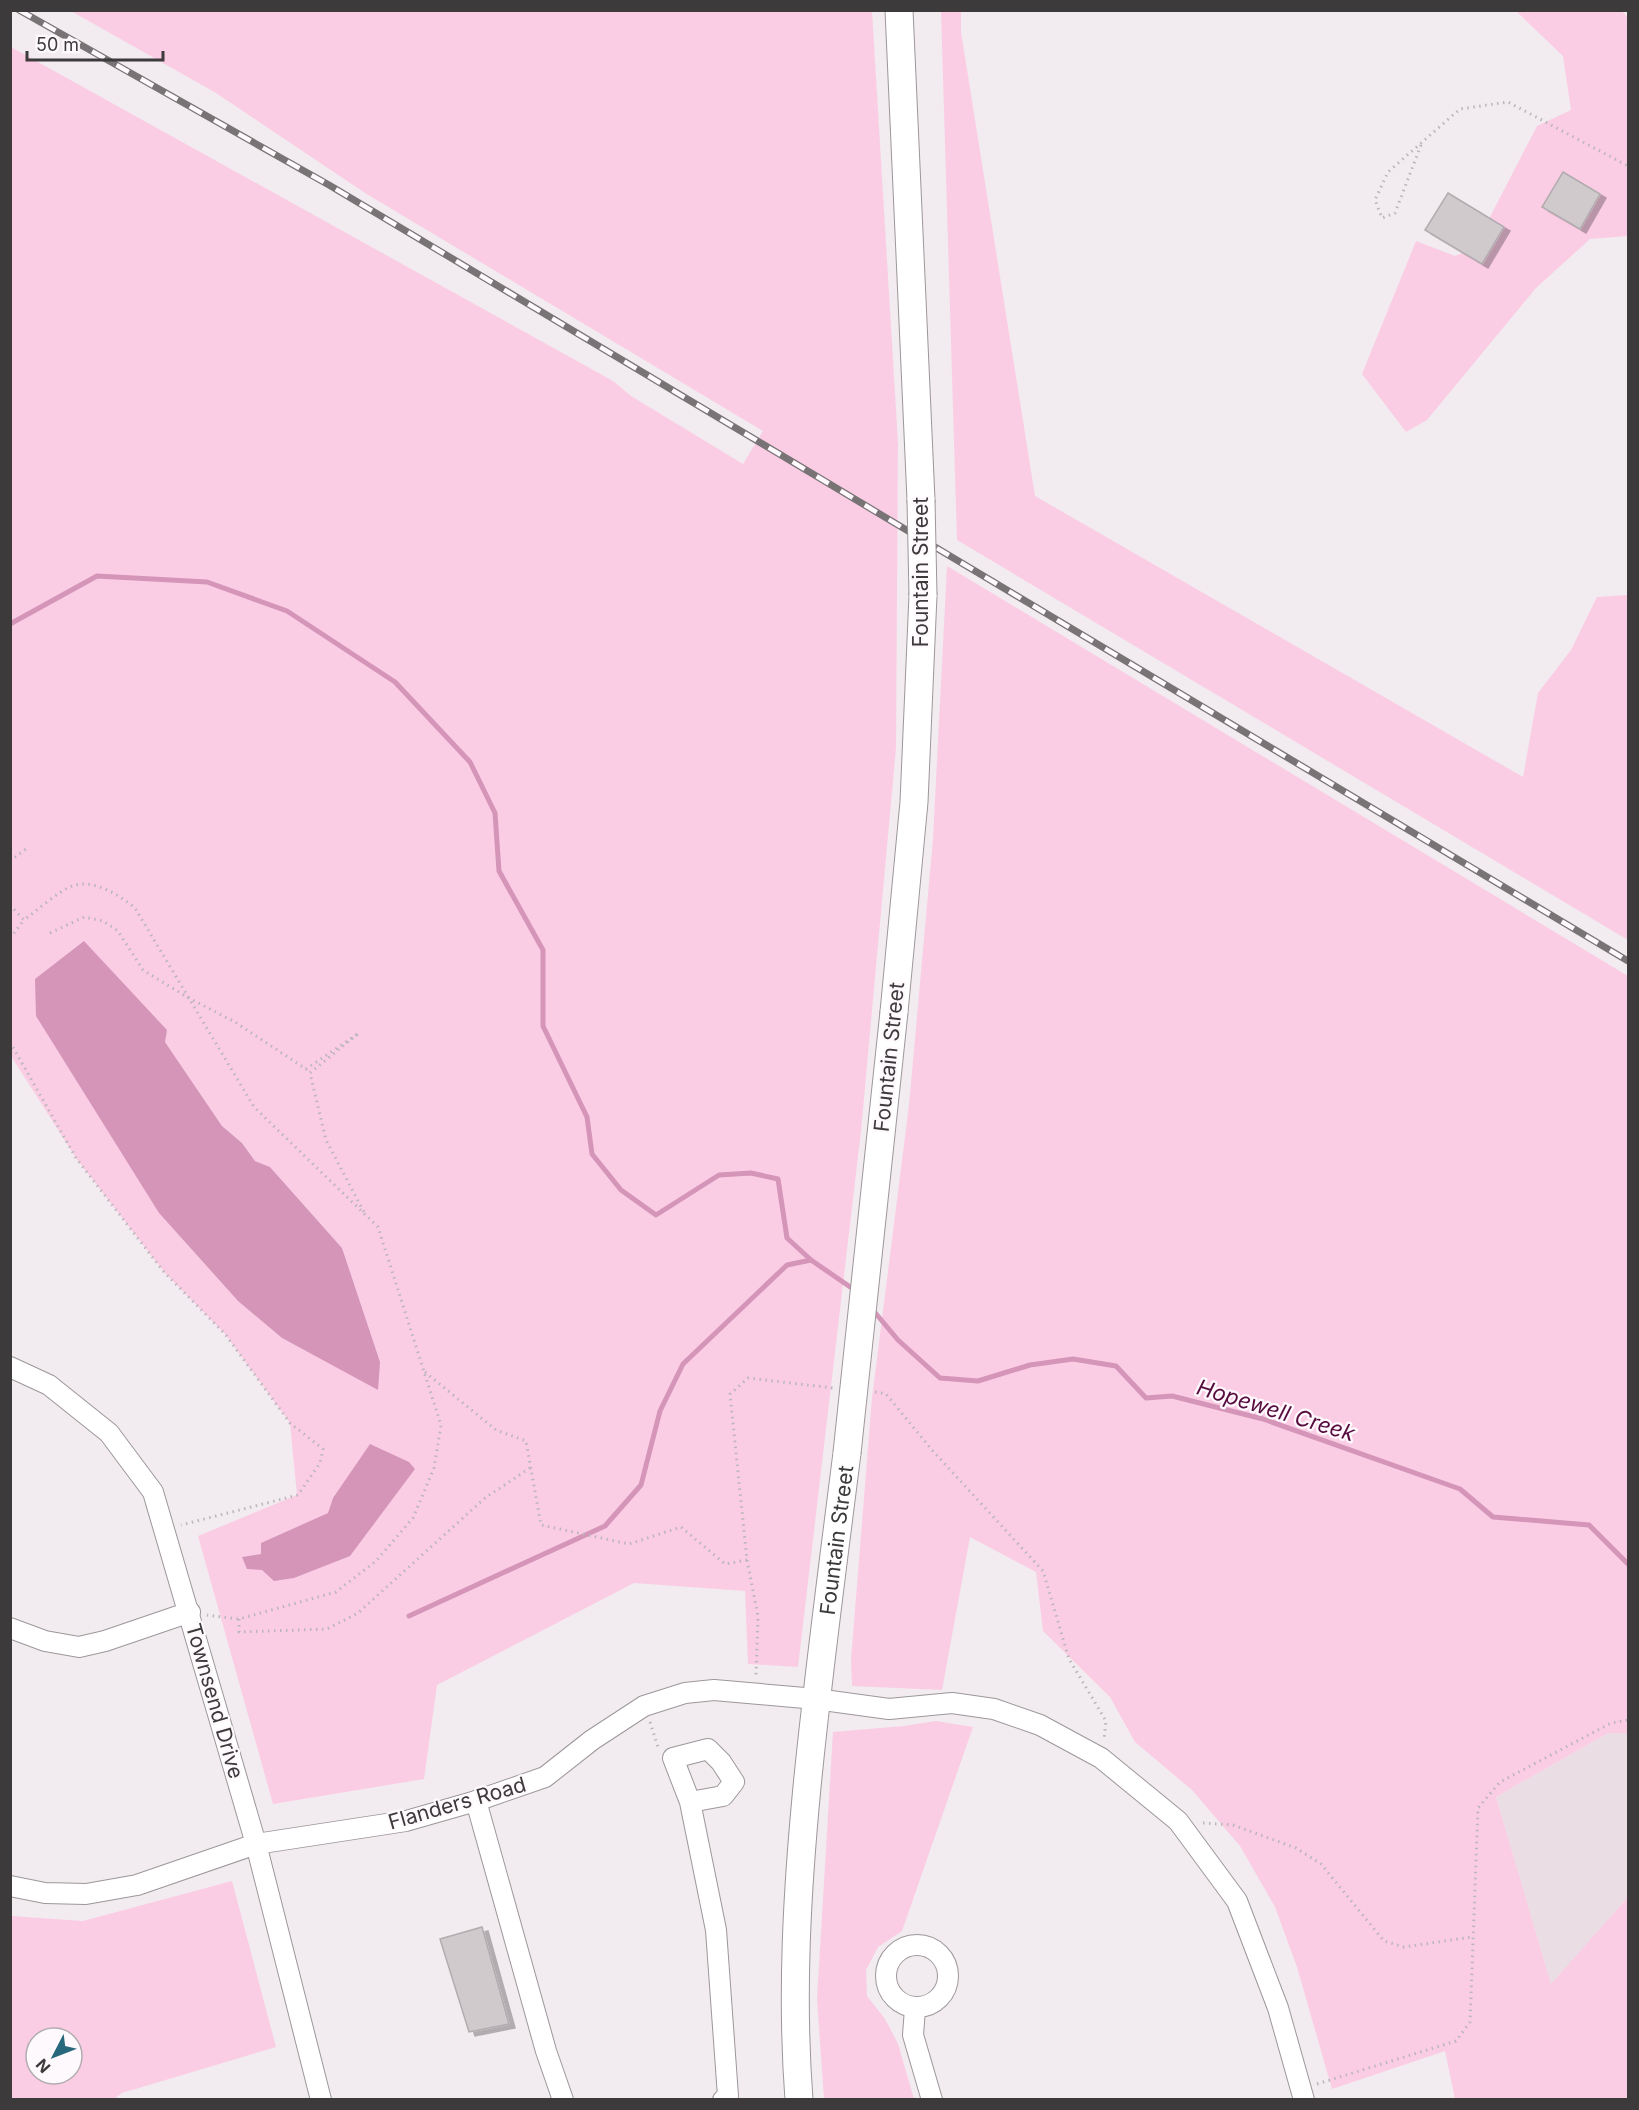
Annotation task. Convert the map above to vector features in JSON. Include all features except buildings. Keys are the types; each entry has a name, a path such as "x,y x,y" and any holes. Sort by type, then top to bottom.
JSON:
{"main road":[{"name":"Fountain Street","path":"799,2100 796,2061 795,1958 801,1857 816,1699 847,1453 914,802 923,595 921,500 899,10"}],"street":[{"name":"Townsend Drive","path":"10,1366 49,1385 109,1433 153,1491 256,1844 321,2100"},
{"path":"10,1628 45,1641 79,1647 105,1641 190,1612"},
{"name":"Flanders Road","path":"10,1886 45,1893 86,1894 136,1885 256,1844 406,1821 476,1801 545,1777 592,1740 644,1706 685,1693 714,1690 816,1699 889,1709 952,1703 994,1709 1040,1725 1101,1758 1178,1821 1237,1901 1278,2008 1302,2094"},
{"path":"690,1802 723,1796 734,1782 721,1762 708,1749 673,1758 690,1802 716,1930 728,2096 723,2100"},
{"path":"476,1801 546,2051 563,2100"},
{"path":"915,2009 913,2035 932,2100"}],"path":[{"path":"1421,145 1395,213 1382,218 1375,200 1388,172 1460,109 1508,102 1629,166"},
{"path":"10,861 26,849"},
{"path":"10,938 24,920 71,886 93,885 117,894 135,908 254,1107 378,1227 441,1425 434,1468 413,1518 376,1561 336,1592 239,1619 190,1612"},
{"path":"10,905 24,920"},
{"path":"50,933 84,917 103,921 118,931 142,970 235,1022 308,1071 326,1140 367,1216"},
{"path":"308,1071 359,1033 308,1071"},
{"path":"10,1042 76,1158 164,1272 225,1334 290,1423 323,1449 320,1463 298,1495 165,1529"},
{"path":"425,1372 496,1430 526,1441 541,1525 630,1544 681,1527 725,1564 747,1560"},
{"path":"755,1695 758,1616 747,1560 730,1394 748,1378 840,1388"},
{"path":"875,1392 886,1394 932,1450 1043,1571 1069,1659 1106,1721 1101,1758"},
{"path":"239,1619 239,1632 327,1629 358,1612 485,1498 531,1468"},
{"path":"644,1706 660,1752 673,1758"},
{"path":"1302,2094 1456,2041 1470,2022 1478,1808 1500,1782 1611,1723 1629,1719"},
{"path":"1178,1821 1233,1825 1296,1848 1321,1864 1384,1941 1404,1947 1472,1936"}],"shaded area":[{"path":"71,11 872,11 898,443 896,748 861,1131 798,1667 748,1664 745,1591 634,1583 437,1685 424,1779 273,1804 198,1536 297,1495 290,1423 225,1334 164,1272 76,1158 11,1056 11,47 613,381 631,396 743,464 763,431 365,193 216,93","holes":["84,942 165,1042 222,1126 242,1143 255,1161 270,1167 342,1248 378,1389 282,1338 238,1301 159,1213","333,1498 350,1556 242,1557 262,1554 262,1543 328,1514"]},
{"path":"941,11 961,11 961,32 1035,496 1523,777 1538,693 1571,650 1597,597 1628,595 1628,940 957,540"},
{"path":"1516,11 1622,11 1628,18 1628,236 1590,239 1536,288 1427,420 1406,432 1362,374 1416,241 1455,256 1474,248 1537,126 1571,110 1563,56"},
{"path":"947,566 1628,976 1628,1733 1608,1733 1496,1797 1551,1984 1628,1897 1627,2099 1455,2099 1445,2051 1332,2089 1297,1967 1275,1907 1240,1846 1192,1790 1135,1742 1110,1697 1043,1631 1036,1572 970,1537 942,1690 852,1686 851,1660 872,1398 909,1105 933,839"},
{"path":"84,941 167,1030 165,1042 222,1126 242,1143 255,1161 270,1167 342,1248 380,1362 378,1390 282,1338 238,1301 159,1213 36,1016 35,979"},
{"path":"370,1444 409,1462 415,1469 350,1556 294,1578 274,1581 262,1570 247,1569 242,1557 261,1554 261,1543 328,1513 333,1498"},
{"path":"936,1721 973,1727 902,1931 878,1947 866,1970 867,1996 885,2019 898,2044 914,2099 824,2099 817,1999 833,1732"},
{"path":"1608,1733 1628,1733 1628,1897 1551,1985 1496,1797"},
{"path":"232,1881 276,2047 122,2093 114,2099 11,2099 11,1916 83,1921"}],"waterway":[{"name":"Hopewell Creek","path":"10,624 97,576 207,582 287,611 395,682 470,762 495,813 499,871 543,950 543,1026 587,1117 592,1154 621,1190 656,1215 719,1175 751,1173 778,1179 787,1238 811,1260 856,1291"},
{"path":"409,1616 605,1526 641,1485 660,1411 683,1364 787,1265 811,1260"},
{"name":"Hopewell Creek","path":"872,1309 898,1340 940,1378 978,1381 1030,1365 1073,1359 1116,1366 1146,1398 1172,1396 1263,1419 1460,1489 1493,1517 1589,1525 1628,1564"}],"railway":[{"path":"19,10 329,185 1628,961"}]}
